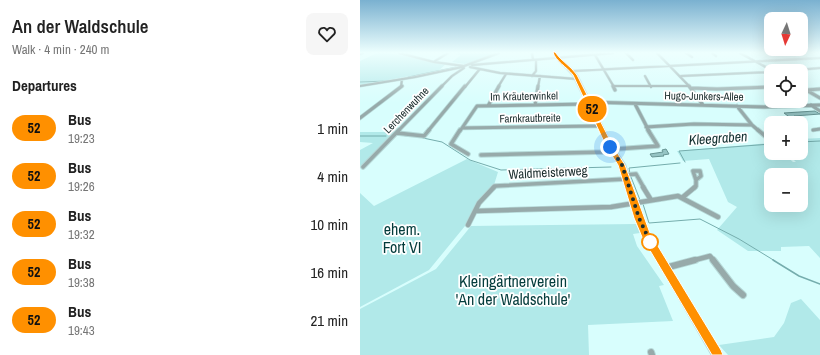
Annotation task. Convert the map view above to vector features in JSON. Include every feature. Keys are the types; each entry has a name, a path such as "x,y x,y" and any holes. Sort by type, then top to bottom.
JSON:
{"street":[{"path":"360,86 451,70"},
{"name":"Lerchenwuhne","path":"363,167 452,76 461,70"},
{"path":"397,133 424,136 479,70 506,74 577,79"},
{"path":"532,76 536,70"},
{"path":"605,70 615,90"},
{"path":"612,70 573,71 599,126 628,176 639,203 643,229 664,268 717,355"},
{"path":"674,70 681,76 703,105"},
{"path":"681,76 764,72"},
{"path":"488,106 506,74"},
{"path":"534,105 540,76"},
{"path":"645,76 651,87"},
{"path":"360,118 400,89 402,86 402,79"},
{"path":"613,86 764,87"},
{"path":"808,90 820,89"},
{"path":"808,91 820,98"},
{"name":"Im Kräuterwinkel","path":"468,154 451,144 476,106 589,103"},
{"name":"Hugo-Junkers-Allee","path":"589,103 737,106 820,105"},
{"path":"481,155 607,152 612,150 658,146 637,111 635,104"},
{"path":"811,105 820,111"},
{"path":"737,106 752,125 764,135"},
{"path":"646,127 694,124 752,125"},
{"name":"Farnkrautbreite","path":"462,128 599,126"},
{"path":"813,130 820,129"},
{"path":"628,176 636,174 651,200"},
{"name":"Waldmeisterweg","path":"468,225 479,203 485,195 497,186 628,176"},
{"path":"683,197 696,186 696,180"},
{"path":"476,211 611,207 678,196 683,197 718,217"},
{"path":"664,268 710,256 733,286 743,295"}],"green space":[{"path":"360,70 440,70 438,71 360,85"},
{"path":"360,132 397,132 360,166 360,150 373,143 360,142"},
{"path":"820,138 820,258 809,246 781,247 781,251 748,251 717,230 737,207 728,202 709,159 683,161 677,151 764,144 764,160 791,160 796,162 794,160 808,160 808,139"},
{"name":"ehem. Fort VI","path":"467,159 498,172 494,185 478,204 465,226 429,270 360,307 360,193 374,206"},
{"name":"Kleingärtnerverein 'An der Waldschule'","path":"636,224 640,233 633,234 637,246 664,285 659,286 673,321 588,325 589,355 360,355 360,309 436,269 471,226"},
{"path":"801,299 820,320 820,355 728,355 719,345 774,337 784,323 791,303"}],"building":[{"path":"815,111 820,114 788,116 784,113"},
{"path":"666,149 669,154 663,155 664,156 652,157 650,154 663,152 662,150"}],"waterway":[{"path":"408,77 444,70"},
{"path":"360,82 387,81"},
{"path":"399,135 408,136"},
{"path":"360,136 386,136"},
{"path":"423,138 442,142 470,160 501,170 611,167"},
{"name":"Kleegraben","path":"808,142 820,141"},
{"name":"Kleegraben","path":"685,162 679,151 764,145"},
{"name":"Kleegraben","path":"630,174 629,168 680,163"},
{"path":"631,177 640,200"},
{"path":"643,204 649,223 700,219 739,239 775,261"},
{"path":"773,260 799,276 820,284"}],"bus line":[{"name":"52","path":"571,70 609,146 618,157 622,165 646,235 717,355"}],"route":[{"path":"610,147 622,165 639,218 650,242"}]}
